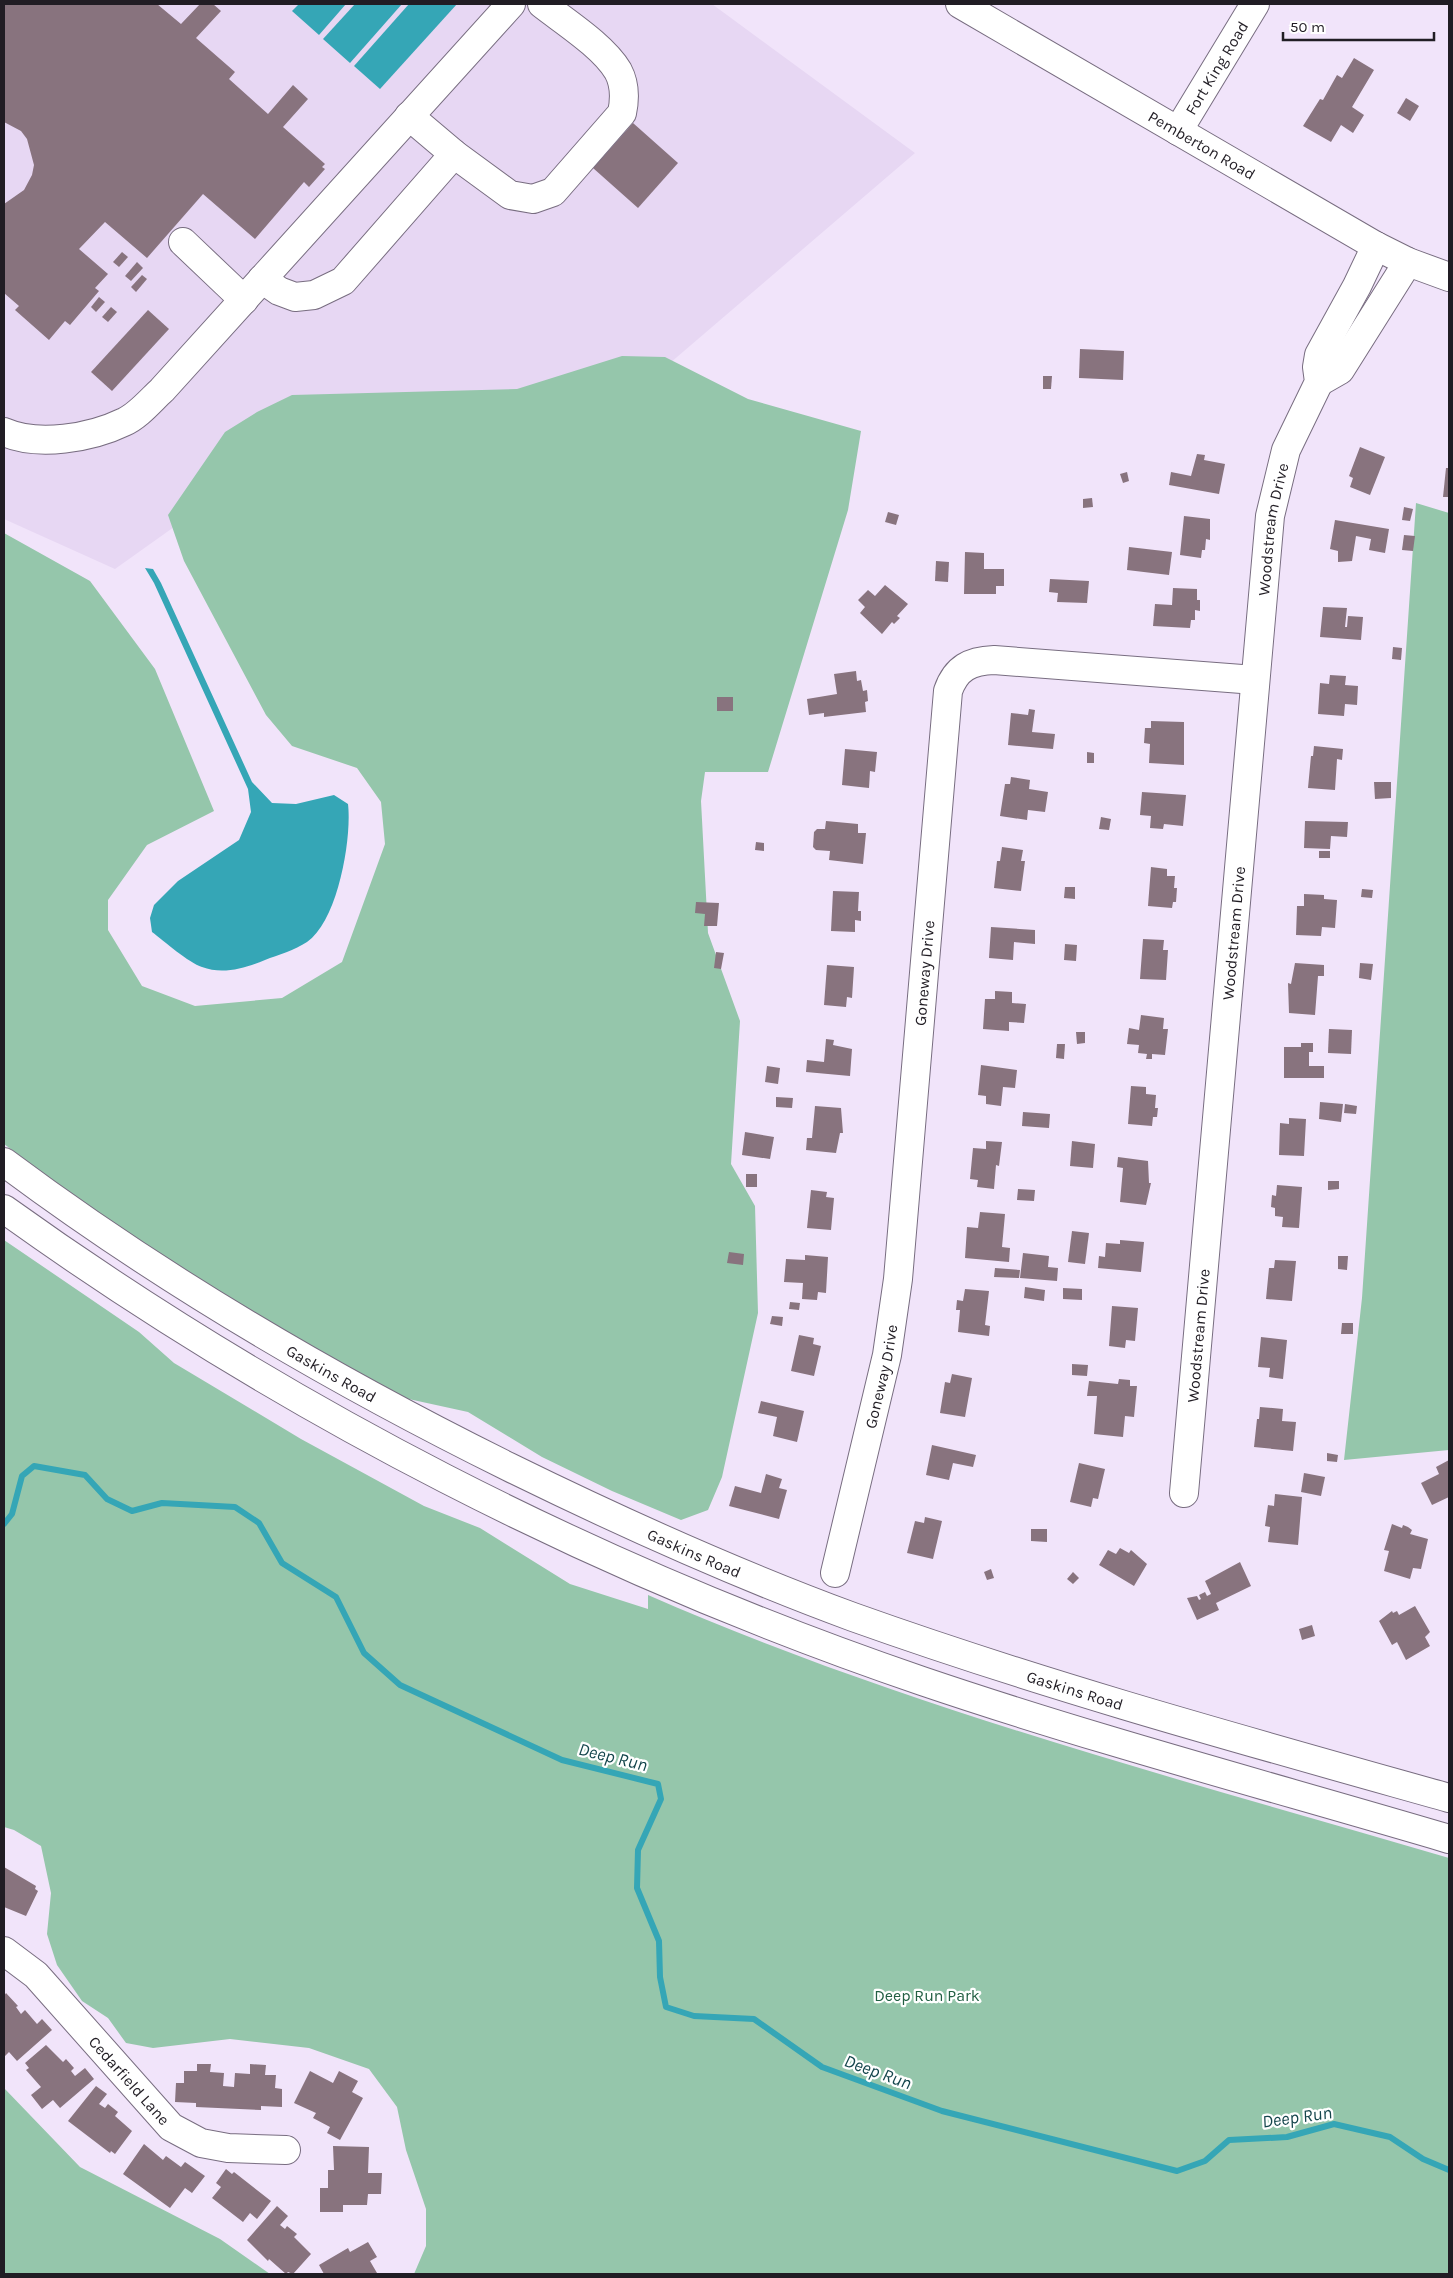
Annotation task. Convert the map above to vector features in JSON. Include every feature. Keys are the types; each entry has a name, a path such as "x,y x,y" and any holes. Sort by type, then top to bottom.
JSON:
{"street":[{"path":"4,432 45,440 83,437 126,422 162,390 511,4"},
{"path":"409,116 454,154 510,195 533,199 553,192 622,113 625,96 618,71 597,48 542,4"},
{"name":"Pemberton Road","path":"960,4 1376,246 1408,262 1449,277"},
{"name":"Fort King Road","path":"1178,132 1255,4"},
{"path":"262,279 279,291 295,297 314,295 343,281 454,154"},
{"path":"183,242 244,300"},
{"name":"Woodstream Drive","path":"1184,1493 1269,524 1286,450 1319,382 1317,367 1319,354 1357,286 1376,246"},
{"path":"1319,382 1340,370 1408,262"},
{"name":"Goneway Drive","path":"835,1573 887,1355 898,1279 948,691 953,678 962,668 977,660 994,660 1255,680"},
{"name":"Gaskins Road","path":"4,1162 52,1197 208,1301 318,1366 463,1444 636,1528 723,1566 852,1616 1014,1671 1449,1798"},
{"path":"4,1209 103,1278 192,1335 345,1425 558,1533 670,1584 774,1626 930,1683 1049,1722 1449,1839"},
{"name":"Cedarfield Lane","path":"4,1950 36,1975 171,2127 202,2143 228,2148 286,2150"}],"shaded area":[{"path":"4,4 712,4 915,153 635,393 306,433 115,569 4,519"}],"green space":[{"path":"622,356 665,357 748,399 861,431 848,510 768,772 705,772 701,801 708,933 740,1021 731,1164 755,1206 758,1313 722,1477 708,1510 681,1520 612,1491 542,1457 468,1412 404,1398 258,1316 111,1223 4,1144 4,533 90,581 155,669 214,811 147,845 108,900 108,930 142,986 195,1006 282,998 342,962 385,844 381,802 357,768 292,746 266,715 184,561 168,515 225,432 257,412 292,395 517,389"},
{"path":"1416,503 1449,513 1449,1450 1344,1460 1362,1298"},
{"name":"Deep Run Park","path":"4,1240 139,1332 174,1363 301,1439 424,1506 480,1528 570,1584 648,1609 648,1595 745,1636 844,1673 944,1707 1145,1770 1449,1858 1449,2274 414,2274 426,2246 426,2209 406,2150 397,2107 369,2069 309,2048 230,2039 153,2048 126,2043 108,2018 82,2001 57,1965 47,1934 51,1893 41,1846 14,1830 4,1827"},
{"path":"4,2088 80,2167 220,2239 270,2274 4,2274"}],"water":[{"path":"299,4 346,4 319,35 292,11"},
{"path":"355,4 402,4 350,63 323,39"},
{"path":"409,4 457,4 380,89 354,66"},
{"path":"145,568 153,569 161,583 252,782 272,803 296,804 334,795 348,804 348,837 341,878 335,898 318,931 307,942 297,947 242,968 218,970 197,965 152,932 150,918 154,905 178,881 239,840 251,812 248,789 154,583"}],"building":[{"path":"4,4 157,4 181,24 200,4 213,4 221,11 196,38 235,72 229,79 268,114 293,85 308,99 283,127 325,164 322,167 325,169 309,187 304,182 255,239 203,194 147,258 105,222 79,249 108,274 95,288 99,291 70,325 65,321 49,340 15,310 19,306 4,293 4,204 24,190 32,175 34,165 27,139 21,131 4,122"},
{"path":"1354,58 1374,70 1352,107 1364,115 1353,133 1341,125 1331,142 1303,126 1320,99 1323,100 1337,75 1342,78"},
{"path":"1406,98 1419,106 1410,121 1397,113"},
{"path":"633,123 678,163 638,208 593,168"},
{"path":"122,252 128,257 119,267 113,262"},
{"path":"137,262 143,268 131,281 125,276"},
{"path":"142,275 147,279 136,292 131,287"},
{"path":"99,297 105,302 96,312 91,307"},
{"path":"111,307 117,312 108,322 102,317"},
{"path":"148,310 169,329 112,391 91,372"},
{"path":"1080,349 1124,351 1123,380 1079,378"},
{"path":"1043,376 1052,376 1051,389 1043,389"},
{"path":"1360,447 1385,457 1370,495 1350,487 1353,478 1349,476"},
{"path":"1197,454 1205,455 1204,460 1225,464 1219,494 1169,485 1171,472 1191,476"},
{"path":"1446,468 1449,468 1449,497 1443,497"},
{"path":"1127,472 1129,481 1123,483 1120,474"},
{"path":"1092,498 1093,507 1083,508 1083,499"},
{"path":"1404,507 1413,509 1410,521 1402,520"},
{"path":"888,512 899,515 896,525 885,522"},
{"path":"1184,516 1210,519 1210,540 1206,539 1205,550 1202,550 1201,558 1180,555"},
{"path":"1335,520 1389,529 1385,553 1369,550 1371,539 1356,536 1352,561 1338,562 1338,551 1330,549"},
{"path":"1404,535 1415,536 1413,551 1402,550"},
{"path":"1129,547 1172,552 1169,575 1127,570"},
{"path":"965,552 984,553 984,569 1004,569 1004,586 996,586 996,594 964,594"},
{"path":"936,561 949,562 948,582 935,581"},
{"path":"1050,579 1089,581 1087,603 1057,602 1058,593 1049,592"},
{"path":"885,585 908,604 897,616 900,618 894,624 892,622 882,634 860,613 865,607 858,600 868,590 875,596"},
{"path":"1173,588 1197,589 1200,611 1195,610 1195,620 1191,620 1190,628 1153,626 1155,604 1172,605"},
{"path":"1323,607 1347,608 1345,627 1347,627 1348,616 1363,617 1361,640 1320,637"},
{"path":"1393,647 1402,648 1401,660 1392,659"},
{"path":"856,671 857,681 861,680 863,691 867,690 866,712 824,717 824,713 809,715 807,699 837,694 834,674"},
{"path":"1330,675 1346,676 1345,685 1358,686 1357,705 1345,704 1344,716 1318,714 1320,683 1329,684"},
{"path":"717,697 733,697 733,711 717,711"},
{"path":"1029,709 1035,710 1032,732 1055,734 1053,749 1008,745 1011,713 1028,715"},
{"path":"1151,721 1184,722 1184,765 1149,763 1150,744 1144,743 1145,728 1151,728"},
{"path":"1314,746 1343,749 1342,760 1337,759 1335,790 1308,788 1311,756 1313,756"},
{"path":"845,749 877,752 875,772 870,771 869,788 842,785"},
{"path":"1087,752 1094,753 1094,763 1087,763"},
{"path":"1011,777 1030,780 1029,789 1048,792 1045,812 1028,810 1027,820 1000,816 1005,784 1010,784"},
{"path":"1374,782 1391,782 1391,798 1375,799"},
{"path":"1142,792 1186,795 1183,826 1164,824 1163,829 1150,828 1151,816 1140,815"},
{"path":"1101,817 1111,819 1109,830 1099,829"},
{"path":"826,821 858,824 858,833 866,833 863,864 829,860 830,851 816,850 813,847 814,832 817,829 825,829"},
{"path":"1305,821 1348,822 1347,837 1331,836 1330,849 1304,848"},
{"path":"756,842 764,843 764,851 755,850"},
{"path":"1002,847 1023,850 1021,861 1025,861 1021,891 994,888 997,861 1000,861"},
{"path":"1319,851 1330,851 1330,858 1319,858"},
{"path":"1151,867 1167,869 1167,876 1175,876 1174,888 1177,888 1176,902 1173,902 1172,908 1148,906"},
{"path":"1065,887 1075,887 1075,899 1064,898"},
{"path":"1362,889 1373,890 1372,898 1361,897"},
{"path":"833,891 859,892 858,911 861,911 861,921 855,920 855,932 831,931"},
{"path":"1304,894 1324,895 1324,899 1337,900 1335,928 1322,927 1321,936 1296,935 1297,906 1304,906"},
{"path":"696,902 719,903 717,926 704,926 705,914 695,913"},
{"path":"991,927 1035,930 1035,944 1014,942 1013,960 989,958"},
{"path":"1143,939 1164,940 1163,950 1168,950 1166,980 1140,979"},
{"path":"1065,944 1077,945 1076,961 1064,960"},
{"path":"716,952 724,953 721,969 714,968"},
{"path":"1295,963 1324,965 1324,976 1318,976 1315,1015 1289,1013 1288,983 1291,984"},
{"path":"1360,963 1373,964 1371,980 1359,978"},
{"path":"827,965 854,967 852,998 847,997 846,1007 824,1005"},
{"path":"995,991 1012,992 1012,1003 1026,1004 1024,1023 1009,1022 1009,1031 983,1029 985,999 995,999"},
{"path":"1141,1015 1164,1018 1163,1029 1168,1029 1165,1055 1152,1054 1152,1059 1146,1059 1147,1054 1138,1053 1139,1045 1127,1044 1129,1028 1139,1030"},
{"path":"1329,1029 1352,1030 1351,1054 1328,1053"},
{"path":"1076,1032 1085,1032 1085,1043 1077,1044"},
{"path":"826,1039 834,1040 833,1045 852,1049 850,1076 806,1072 807,1060 824,1062"},
{"path":"1301,1043 1313,1043 1313,1052 1309,1052 1309,1066 1324,1066 1324,1078 1284,1078 1284,1047 1301,1047"},
{"path":"1057,1044 1065,1044 1064,1059 1056,1058"},
{"path":"981,1065 1017,1070 1015,1088 1003,1087 1001,1106 986,1104 986,1096 978,1095"},
{"path":"767,1066 780,1068 778,1084 765,1082"},
{"path":"1131,1086 1146,1087 1146,1094 1156,1095 1155,1108 1158,1108 1157,1117 1153,1117 1152,1126 1128,1124"},
{"path":"776,1097 793,1098 792,1108 776,1107"},
{"path":"1320,1102 1343,1104 1341,1122 1319,1119"},
{"path":"1345,1104 1357,1106 1356,1114 1344,1113"},
{"path":"815,1106 841,1108 843,1133 840,1133 836,1153 806,1150 807,1138 812,1138"},
{"path":"1023,1112 1050,1114 1049,1128 1022,1126"},
{"path":"1289,1118 1306,1119 1304,1156 1279,1155 1280,1123 1289,1124"},
{"path":"745,1132 774,1137 770,1159 742,1155"},
{"path":"986,1141 1002,1142 999,1166 996,1165 994,1189 977,1187 978,1180 970,1179 973,1148 986,1149"},
{"path":"1072,1141 1095,1144 1093,1168 1070,1166"},
{"path":"1118,1157 1148,1161 1149,1183 1151,1183 1146,1205 1120,1202 1123,1168 1117,1167"},
{"path":"746,1174 757,1174 757,1187 746,1187"},
{"path":"1328,1181 1339,1181 1339,1189 1328,1190"},
{"path":"1277,1185 1302,1187 1299,1228 1282,1227 1283,1217 1275,1216 1275,1208 1271,1207 1272,1195 1276,1196"},
{"path":"1018,1189 1035,1190 1034,1201 1017,1200"},
{"path":"811,1190 827,1192 826,1197 834,1198 831,1230 807,1228"},
{"path":"980,1212 1005,1214 1002,1247 1010,1248 1009,1262 965,1258 967,1227 978,1228"},
{"path":"1072,1231 1089,1233 1085,1264 1068,1262"},
{"path":"1120,1240 1144,1242 1141,1272 1098,1268 1099,1256 1105,1257 1106,1243 1120,1244"},
{"path":"729,1252 744,1254 743,1265 727,1263"},
{"path":"1023,1253 1049,1256 1048,1267 1058,1268 1057,1281 1020,1278"},
{"path":"805,1255 828,1257 826,1293 818,1292 817,1300 802,1299 803,1283 784,1282 786,1259 805,1260"},
{"path":"1338,1256 1348,1256 1347,1270 1338,1269"},
{"path":"1275,1260 1296,1261 1292,1301 1266,1299 1269,1268 1274,1268"},
{"path":"995,1268 1020,1270 1019,1278 994,1277"},
{"path":"1025,1287 1045,1290 1044,1301 1024,1298"},
{"path":"1063,1288 1082,1289 1082,1300 1063,1299"},
{"path":"965,1289 989,1291 985,1325 990,1326 989,1336 958,1332 960,1310 956,1310 957,1300 963,1301"},
{"path":"790,1302 800,1303 799,1310 789,1309"},
{"path":"1112,1306 1138,1308 1135,1341 1126,1340 1125,1348 1109,1346"},
{"path":"772,1316 783,1317 782,1326 770,1324"},
{"path":"1342,1323 1353,1323 1353,1334 1341,1334"},
{"path":"799,1335 814,1338 813,1344 821,1346 814,1376 791,1371"},
{"path":"1261,1337 1287,1340 1283,1379 1269,1377 1270,1368 1258,1367"},
{"path":"1072,1364 1088,1365 1087,1376 1072,1375"},
{"path":"952,1374 972,1378 965,1417 940,1413 945,1382 950,1383"},
{"path":"1119,1379 1130,1380 1130,1386 1137,1386 1134,1417 1125,1416 1123,1437 1094,1434 1097,1396 1087,1396 1089,1381 1118,1384"},
{"path":"761,1401 804,1411 797,1442 773,1436 777,1417 758,1413"},
{"path":"1260,1407 1283,1409 1282,1421 1296,1422 1293,1451 1254,1447"},
{"path":"932,1445 976,1455 973,1467 953,1463 949,1480 926,1475"},
{"path":"1327,1453 1338,1455 1337,1462 1327,1461"},
{"path":"1449,1460 1449,1497 1432,1505 1421,1483 1439,1474 1436,1467"},
{"path":"1079,1463 1105,1469 1098,1499 1093,1498 1091,1507 1070,1502"},
{"path":"1304,1473 1325,1477 1321,1496 1301,1492"},
{"path":"766,1474 782,1479 779,1488 787,1490 779,1519 729,1506 735,1486 761,1493"},
{"path":"1275,1494 1302,1497 1298,1545 1268,1542 1270,1527 1265,1526 1268,1505 1274,1506"},
{"path":"925,1517 942,1521 933,1559 907,1553 915,1521 924,1523"},
{"path":"1392,1524 1402,1528 1403,1525 1408,1527 1412,1530 1410,1534 1428,1539 1421,1569 1413,1568 1410,1579 1384,1571 1389,1551 1384,1550"},
{"path":"1031,1529 1047,1529 1047,1542 1031,1541"},
{"path":"1120,1548 1129,1553 1131,1550 1147,1564 1134,1586 1099,1565 1108,1550 1116,1554"},
{"path":"1240,1562 1251,1586 1216,1603 1219,1610 1197,1620 1187,1598 1197,1596 1199,1600 1201,1599 1199,1595 1205,1592 1207,1596 1211,1594 1205,1581"},
{"path":"991,1569 994,1578 987,1580 984,1572"},
{"path":"1073,1572 1079,1578 1073,1584 1067,1579"},
{"path":"1415,1606 1430,1632 1425,1637 1430,1646 1406,1660 1397,1642 1392,1645 1379,1621 1392,1611 1393,1613 1397,1611 1399,1615"},
{"path":"1312,1625 1315,1636 1302,1640 1299,1629"},
{"path":"4,1867 36,1886 35,1889 38,1891 26,1916 4,1907"},
{"path":"6,1993 18,2006 16,2007 21,2014 25,2010 37,2024 42,2019 52,2030 17,2061 9,2052 4,2057 4,1996"},
{"path":"46,2045 63,2062 66,2059 74,2068 71,2071 75,2076 85,2068 94,2079 60,2108 53,2100 42,2109 31,2095 41,2087 26,2070 29,2068 25,2063"},
{"path":"197,2064 211,2064 210,2072 224,2073 223,2086 234,2087 235,2073 250,2074 250,2064 266,2065 265,2075 276,2075 275,2088 282,2089 282,2107 261,2106 261,2110 196,2107 196,2103 175,2102 176,2083 184,2083 184,2071 197,2071"},
{"path":"310,2071 333,2083 339,2071 358,2081 352,2092 363,2098 340,2140 327,2133 330,2127 313,2118 316,2113 294,2103"},
{"path":"96,2086 107,2094 99,2104 105,2108 108,2104 118,2112 115,2116 132,2131 115,2154 111,2151 110,2153 68,2121"},
{"path":"144,2144 163,2160 166,2156 181,2167 185,2162 205,2176 192,2193 185,2188 170,2208 123,2174"},
{"path":"333,2146 369,2147 368,2173 382,2173 381,2194 368,2194 367,2205 343,2205 343,2212 320,2212 320,2188 328,2188 328,2170 334,2170"},
{"path":"226,2169 232,2174 234,2172 271,2201 257,2219 250,2213 243,2222 212,2198 221,2187 216,2183"},
{"path":"277,2206 288,2216 280,2225 285,2229 287,2226 297,2234 294,2237 311,2254 293,2274 288,2272 286,2274 269,2259 268,2261 247,2240"},
{"path":"368,2242 377,2257 370,2261 377,2273 324,2274 319,2265 348,2248 350,2252"}],"waterway":[{"name":"Deep Run","path":"4,1524 12,1514 22,1476 34,1466 85,1475 107,1499 132,1511 162,1503 235,1507 259,1523 282,1563 336,1597 364,1653 400,1685 562,1760 658,1784 661,1799 638,1850 637,1888 659,1941 660,1977 666,2007 694,2016 754,2019 822,2067 942,2111 1177,2171 1205,2161 1229,2140 1287,2137 1334,2124 1390,2137 1423,2159 1449,2170"}]}
